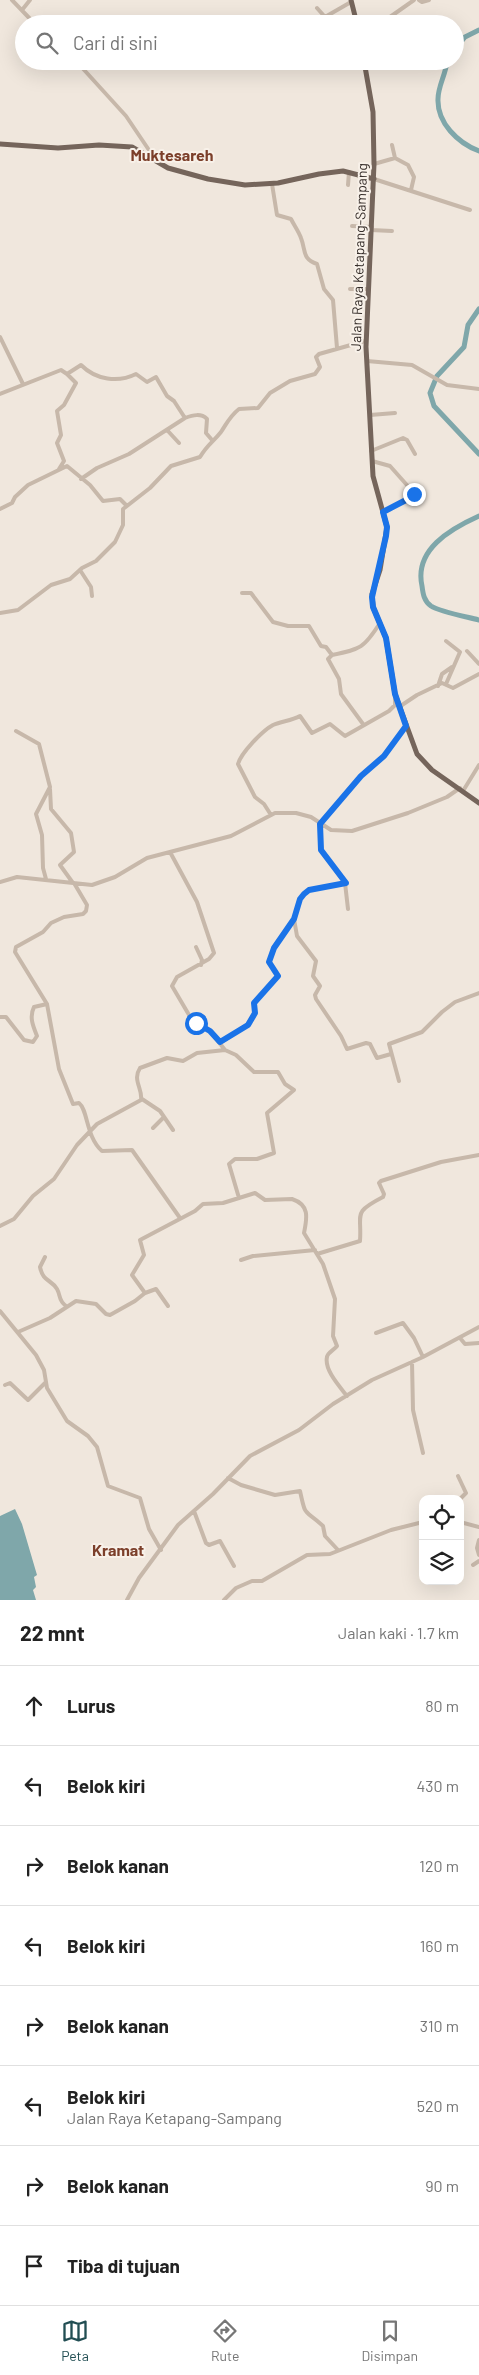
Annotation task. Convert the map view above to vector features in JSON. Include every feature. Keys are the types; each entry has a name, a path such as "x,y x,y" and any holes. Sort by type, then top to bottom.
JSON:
{"main road":[{"path":"351,1 354,15"},
{"name":"Jalan Raya Ketapang-Sampang","path":"366,70 373,112 374,179 365,341 374,482 387,530 378,575 372,590 373,607 390,655 395,694 399,707 422,761 479,803"},
{"path":"0,144 58,148 99,145 132,146 168,168 208,180 245,185 272,184 328,172 349,172 374,179"}],"street":[{"path":"12,0 27,15"},
{"path":"22,10 30,0"},
{"path":"393,15 414,0"},
{"path":"419,0 422,2 429,0"},
{"path":"328,15 351,1"},
{"path":"317,8 323,15"},
{"path":"84,70 126,116 155,159"},
{"path":"392,145 396,158"},
{"path":"374,164 396,158 407,164 412,170 414,182 411,190"},
{"path":"348,185 349,172"},
{"path":"374,179 470,210"},
{"path":"272,184 277,215 291,219 301,238 305,257 308,261 318,264 324,290 333,300 337,348"},
{"path":"352,226 392,231"},
{"path":"350,289 368,289"},
{"path":"0,337 22,384"},
{"path":"0,613 18,610 51,585 70,579 80,570 96,561 114,544 123,525 121,511 126,505 150,488 170,466 200,457 204,448 239,408 258,408 270,393 290,381 315,374 320,367 317,356 337,348 365,341"},
{"path":"367,361 409,365 455,387 479,389"},
{"path":"67,374 81,365 89,373 112,380 123,377 127,379 135,374 147,382 156,377 167,396 185,418"},
{"path":"0,394 60,370 76,383 64,405 57,411 61,435 57,443 64,461 56,472"},
{"path":"370,415 394,413"},
{"path":"81,479 97,468 129,454 185,418 196,415 207,418 206,433 212,440"},
{"path":"167,430 180,444"},
{"path":"371,451 404,438 415,454"},
{"path":"372,461 390,466 414,493 406,500 383,512"},
{"path":"0,509 11,504 15,497 28,485 67,466 90,485 103,501 120,499 126,505"},
{"path":"80,570 91,587 92,596"},
{"path":"242,593 251,593 273,622 288,626 309,626 321,646 326,647 332,654"},
{"path":"363,724 342,694 339,680 328,659 332,654 356,649 366,643 380,623"},
{"path":"446,641 460,652 452,666 446,684"},
{"path":"466,651 479,664"},
{"path":"438,686 442,674 452,666"},
{"path":"399,707 417,695 442,683 455,688 479,674"},
{"path":"271,815 264,804 255,797 238,764 258,736 274,724 286,723 300,716 312,733 330,724 345,736 363,724 389,712 395,705 395,694"},
{"path":"348,909 346,883 321,850 320,824 361,776 384,756 406,726"},
{"path":"16,731 39,744 50,787 51,809 72,838 74,852 60,865 74,883 87,906 85,913 51,923 43,932 14,949 47,1004 64,1083 73,1104 79,1104 83,1107 88,1132 102,1151 132,1150 180,1218"},
{"path":"0,882 17,877 92,885 102,882 147,858 231,836 271,815 296,813 311,817 320,824 337,831 360,828 408,813 447,797 462,789 479,765"},
{"path":"46,879 43,868 42,835 36,814 50,787"},
{"path":"170,852 197,902 214,953 201,965 177,977 172,986 192,1020 210,1031 225,1050"},
{"path":"220,1042 248,1025 255,1013 254,1003 278,976 269,962 274,948 294,919 300,899 309,890 346,883"},
{"path":"294,919 297,936 316,960 313,976 320,986 315,995 316,999 341,1036 345,1048 347,1050 366,1043 370,1044 377,1058 391,1054"},
{"path":"196,947 202,960 201,965"},
{"path":"399,1081 389,1044 405,1040 422,1032 448,1007 479,993"},
{"path":"0,1017 6,1017 24,1040 33,1042 37,1036 32,1024 33,1008 47,1004"},
{"path":"173,1130 159,1109 142,1098 136,1080 138,1070 142,1066 167,1058 183,1061 197,1053 225,1050 236,1055 254,1072 278,1072 285,1084 294,1090 267,1113 274,1153 257,1159 235,1159 229,1164 239,1198"},
{"path":"0,1226 14,1218 33,1196 54,1179 88,1132 102,1119 142,1098"},
{"path":"153,1128 164,1116"},
{"path":"241,1260 253,1256 316,1252 360,1241 360,1215 364,1208 384,1195 380,1181 442,1162 479,1155"},
{"path":"145,1292 132,1275 144,1255 140,1240 203,1204 223,1203 254,1193 265,1200 296,1200 307,1214 304,1233 316,1252 336,1306 333,1336 338,1346 328,1354 327,1362 331,1372 347,1396"},
{"path":"45,1257 40,1267 42,1275 56,1287 59,1300 66,1306"},
{"path":"18,1332 50,1318 76,1301 91,1302 110,1315 135,1301 145,1292 156,1289 168,1306"},
{"path":"0,1311 36,1355 44,1370 45,1383 69,1424 88,1436 97,1447 108,1486 127,1491 140,1498 149,1529 161,1550"},
{"path":"376,1333 402,1323 414,1338 423,1357"},
{"path":"128,1600 139,1578 178,1525 250,1456 299,1430 372,1380 423,1357 479,1327"},
{"path":"460,1338 465,1344 479,1343"},
{"path":"412,1362 413,1410 423,1452"},
{"path":"5,1384 11,1384 28,1400 45,1383"},
{"path":"458,1476 466,1493 464,1495"},
{"path":"228,1478 241,1485 275,1495 300,1491 304,1509 309,1516 323,1526 325,1536 338,1550"},
{"path":"194,1511 206,1543 209,1545 220,1541 234,1566"},
{"path":"224,1600 236,1588 252,1580 262,1581 307,1555 323,1555 391,1530 419,1523"},
{"path":"464,1523 479,1527"},
{"path":"479,1540 477,1544 479,1555"},
{"path":"473,1565 479,1561"}],"water":[{"path":"15,1509 22,1524 37,1575 34,1577 36,1587 33,1590 36,1600 0,1600 0,1516"}],"waterway":[{"path":"464,38 479,30"},
{"path":"445,70 438,94 441,116 450,131 464,143 479,151"},
{"path":"479,309 468,325 464,347 437,376 430,393 434,406 479,454"},
{"path":"479,516 457,527 437,542 423,562 421,573 423,595 431,606 479,620"}],"district":[{"name":"Muktesareh","path":"172,155"},
{"name":"Kramat","path":"118,1550"}],"route":[{"path":"196,1023 204,1026 220,1042 248,1025 255,1013 254,1003 278,976 278,973 269,962 274,955 274,948 283,938 294,919 300,899 309,890 346,883 321,850 320,824 340,798 384,756 397,741 406,726 395,694 386,638 373,607 372,590 380,570 386,536 387,527 383,512 414,494"}]}
